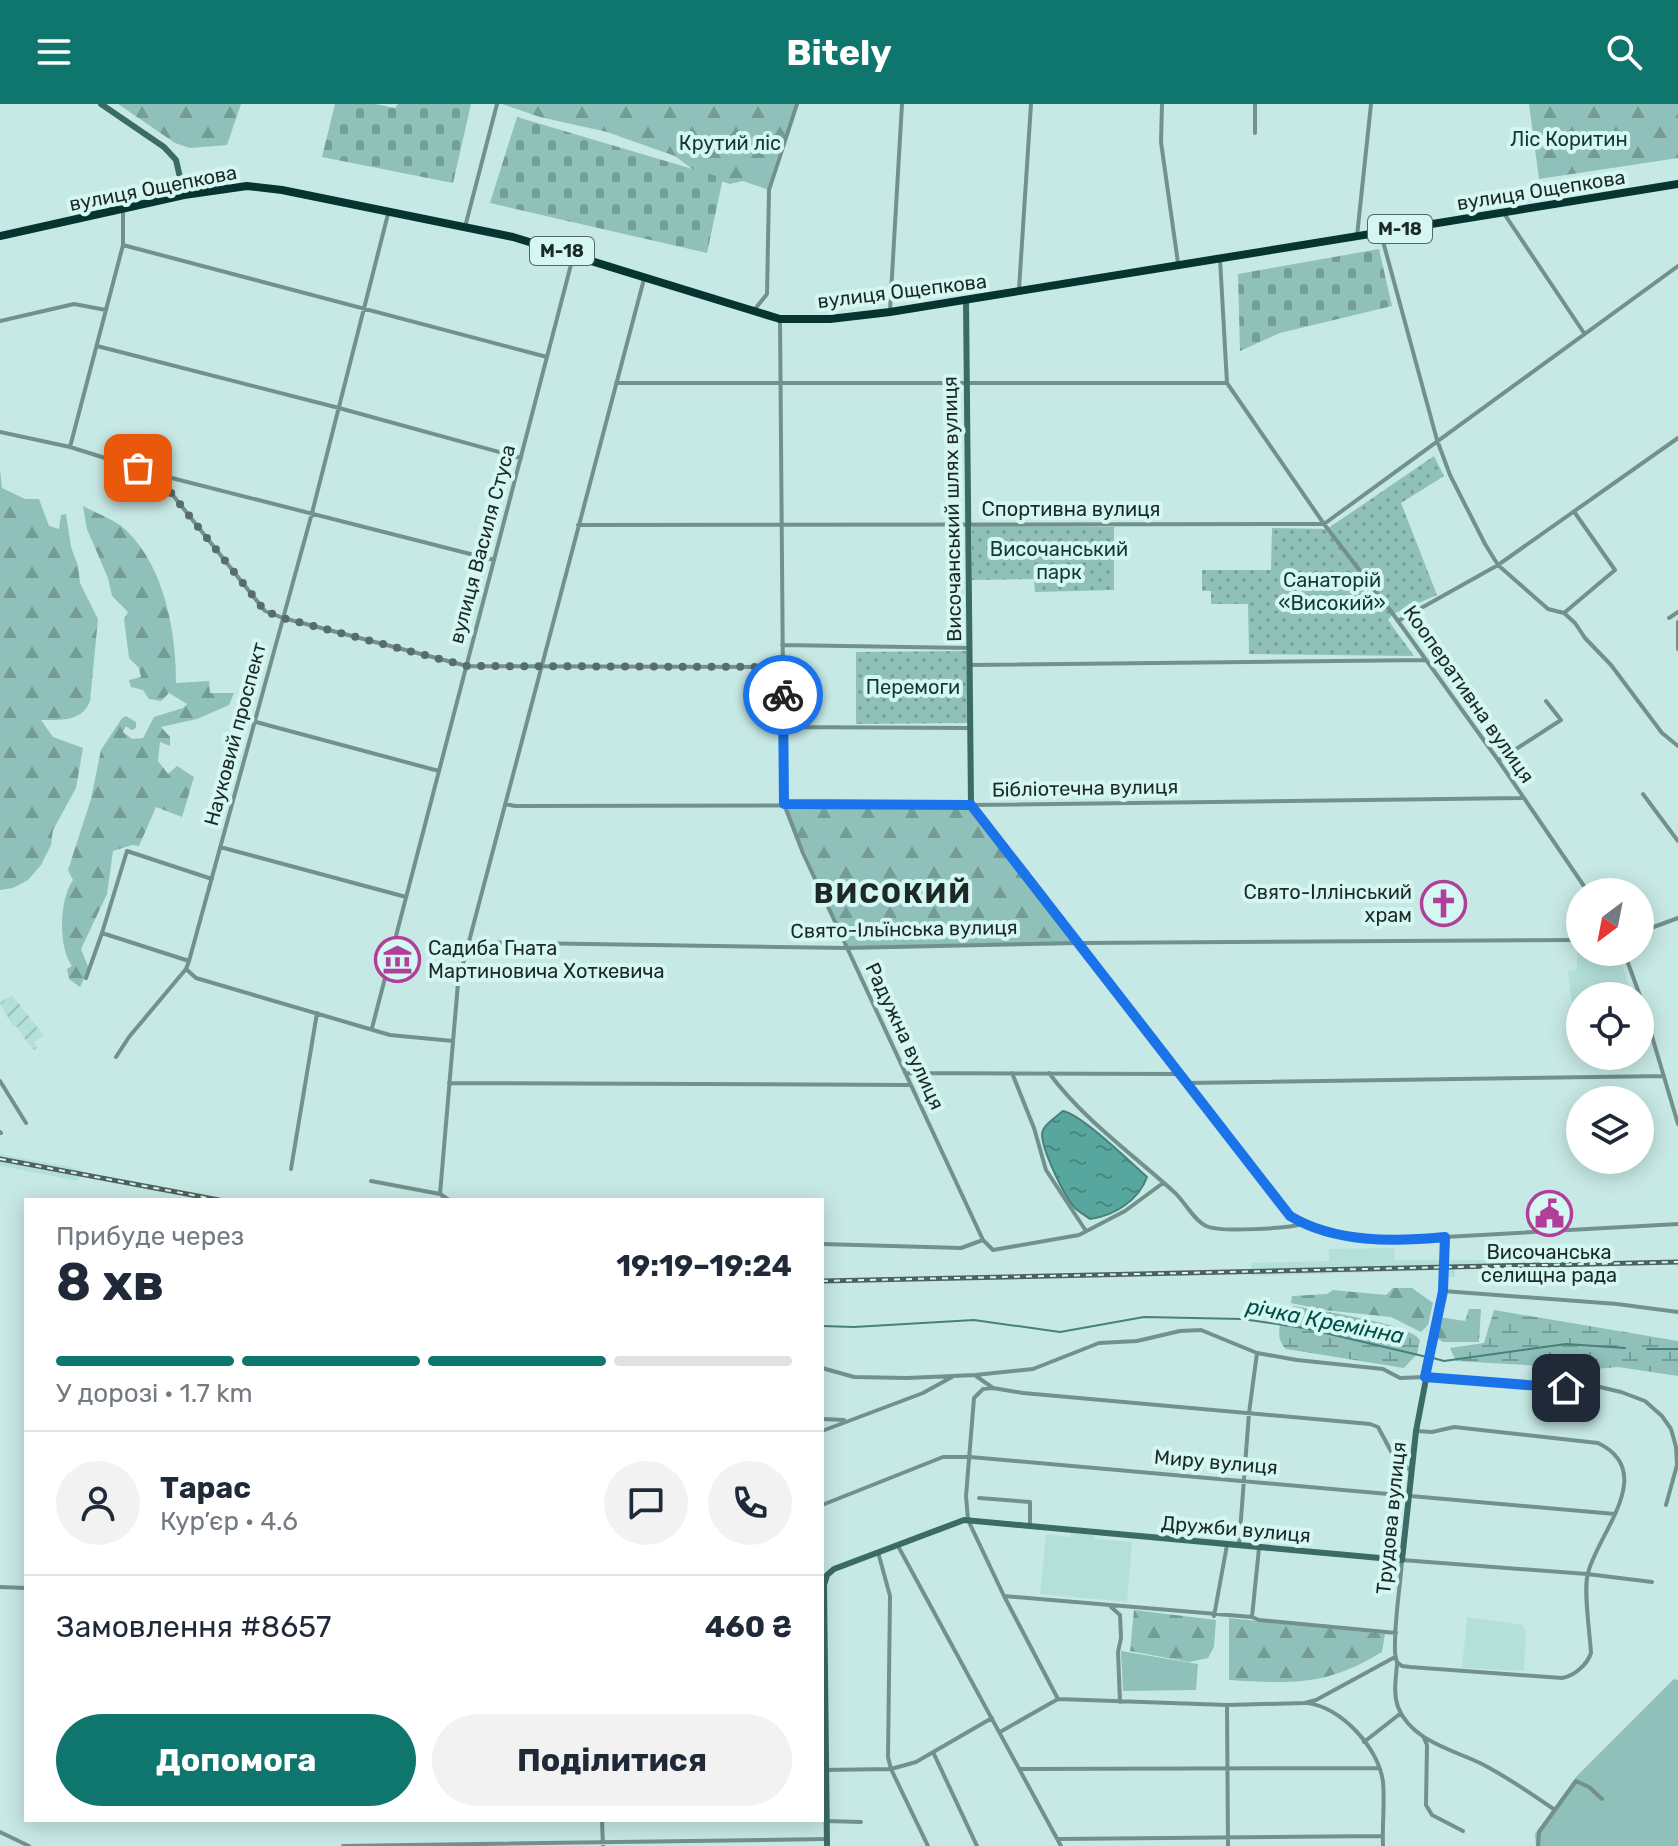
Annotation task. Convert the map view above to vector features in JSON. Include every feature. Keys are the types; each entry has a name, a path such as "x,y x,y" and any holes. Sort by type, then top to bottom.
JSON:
{"highway":[{"name":"вулиця Ощепкова","path":"0,236 184,195 247,186 282,190 465,227 574,254 780,319 830,319 966,300 1678,184"}],"street":[{"path":"101,104 164,147 176,160 184,195"},
{"path":"465,227 497,104"},
{"path":"753,312 767,294 769,190 797,104"},
{"path":"890,312 902,104"},
{"path":"1019,291 1031,104"},
{"path":"1162,104 1161,142 1178,265"},
{"path":"1255,104 1255,133"},
{"path":"1357,236 1371,104"},
{"path":"70,447 123,245 123,208"},
{"name":"Науковий проспект","path":"116,1057 186,969 189,961 312,513 388,211"},
{"path":"1503,212 1584,333"},
{"path":"1380,232 1437,440 1450,475 1498,565 1548,609 1564,613 1611,665 1662,733 1678,746"},
{"path":"123,245 547,357"},
{"name":"вулиця Василя Стуса","path":"372,1028 574,254"},
{"path":"616,383 1227,383 1220,259"},
{"path":"1324,524 1678,266"},
{"path":"440,1194 458,983 644,276"},
{"name":"Височанський шлях вулиця","path":"966,300 971,805"},
{"path":"0,321 74,304 106,310"},
{"name":"Радужна вулиця","path":"780,319 784,804 847,948 983,1240"},
{"path":"97,346 521,458"},
{"name":"Кооперативна вулиця","path":"1227,383 1324,524 1498,760 1578,878"},
{"path":"0,432 70,447 156,474 494,560"},
{"path":"1398,621 1498,565 1678,438"},
{"path":"156,474 265,611 283,618 467,666 782,667"},
{"path":"1564,613 1615,570 1575,513"},
{"name":"Спортивна вулиця","path":"578,525 1324,524"},
{"path":"1669,618 1678,612"},
{"path":"1678,622 1678,649"},
{"path":"782,645 970,648"},
{"path":"970,665 1426,660"},
{"path":"1498,760 1561,720 1546,701"},
{"path":"255,721 439,771"},
{"path":"783,727 970,728"},
{"path":"1673,741 1678,737"},
{"path":"1643,794 1678,841"},
{"name":"Бібліотечна вулиця","path":"505,804 971,805 1522,798"},
{"path":"971,805 1290,1216 1335,1234 1421,1239 1678,1224"},
{"path":"220,847 406,897"},
{"path":"86,978 127,851 212,879"},
{"path":"1654,927 1678,918"},
{"path":"102,933 189,961"},
{"name":"Свято-Ільїнська вулиця","path":"468,942 847,948 1078,943 1566,940"},
{"path":"186,969 196,978 390,1035 453,1041"},
{"path":"291,1169 317,1012"},
{"path":"1654,1043 1678,1124"},
{"path":"905,1073 1178,1074"},
{"path":"1012,1073 1034,1128 1046,1170 1086,1231"},
{"path":"1049,1073 1077,1106 1174,1191 1202,1224 1219,1229 1289,1228 1304,1224"},
{"path":"1185,1083 1664,1076"},
{"path":"0,1081 26,1123"},
{"path":"449,1083 910,1085"},
{"path":"371,1181 440,1194 446,1198"},
{"path":"824,1244 961,1248 983,1240 993,1250 1079,1235 1125,1211 1163,1183"},
{"name":"Трудова вулиця","path":"1401,1713 1397,1704 1394,1672 1402,1560 1416,1431 1443,1291 1445,1237"},
{"path":"1443,1291 1617,1304 1678,1312"},
{"path":"824,1369 854,1377 975,1375 1033,1369 1099,1343 1137,1341 1180,1331 1201,1330 1257,1353 1383,1369 1400,1378 1425,1377 1566,1388 1600,1387 1645,1401 1671,1429 1677,1465 1666,1505"},
{"path":"1239,1545 1257,1353"},
{"path":"824,1430 923,1393 955,1375"},
{"path":"975,1375 993,1388"},
{"path":"1058,1699 968,1520 966,1496 976,1394 983,1389 1370,1424 1378,1427 1393,1455 1411,1471"},
{"path":"824,1419 846,1421"},
{"path":"1305,1703 1396,1660 1402,1666 1410,1667 1568,1677 1588,1661 1591,1653 1587,1574 1623,1491 1624,1475 1620,1461 1612,1450 1598,1443 1454,1427 1432,1432 1416,1431"},
{"name":"Миру вулиця","path":"824,1504 943,1457 970,1457 1615,1514"},
{"path":"979,1498 1030,1502 1030,1525"},
{"name":"Дружби вулиця","path":"824,1573 968,1520 1652,1582"},
{"path":"898,1544 1061,1846"},
{"path":"1214,1616 1227,1545"},
{"path":"1252,1617 1259,1547"},
{"path":"878,1552 890,1596 888,1757 928,1846"},
{"path":"343,1846 827,1843 824,1573"},
{"path":"0,1587 24,1588"},
{"path":"1004,1596 1396,1633"},
{"path":"1110,1605 1120,1615 1120,1702"},
{"path":"1000,1732 1058,1699 1319,1705 1337,1714 1364,1742 1379,1768 1383,1781 1383,1846"},
{"path":"1227,1705 1228,1846"},
{"path":"1364,1742 1401,1713 1423,1736 1451,1753 1480,1763 1555,1810"},
{"path":"824,1770 891,1769 916,1762 992,1718"},
{"path":"1423,1736 1427,1745 1426,1805 1432,1815 1463,1831"},
{"path":"933,1752 977,1846"},
{"path":"1020,1769 1379,1768"},
{"path":"1538,1846 1539,1832 1576,1781 1589,1787 1602,1799"},
{"path":"826,1821 861,1822"},
{"path":"602,1822 603,1843"},
{"path":"0,1832 29,1846"},
{"path":"1058,1839 1383,1836"}],"shaded area":[{"path":"1577,966 1622,966 1628,982 1569,982 1568,971 1577,969"},
{"path":"12,995 44,1036 34,1042 37,1048 33,1050 11,1023 0,1003"},
{"path":"0,1154 80,1169 78,1181 0,1166"},
{"path":"1394,1248 1395,1260 1486,1260 1486,1269 1455,1269 1455,1277 1446,1277 1445,1270 1251,1276 1251,1263 1329,1261 1329,1249"},
{"path":"1071,1533 1095,1535 1095,1539 1132,1542 1127,1602 1040,1594 1046,1534 1070,1537"},
{"path":"1467,1617 1523,1625 1526,1632 1524,1671 1462,1668"}],"green space":[{"path":"118,104 241,104 227,145 190,148 175,143"},
{"path":"335,104 375,104 395,108 398,104 471,104 453,183 322,157"},
{"name":"Крутий ліс","path":"502,104 796,104 769,190 743,181 730,184 700,175 675,156 607,132 540,117"},
{"name":"Ліс Коритин","path":"1529,104 1678,104 1678,158 1539,179"},
{"path":"517,117 723,178 707,253 490,203"},
{"path":"1379,249 1392,306 1280,333 1240,351 1238,274"},
{"name":"Санаторій «Високий»","path":"1434,456 1444,476 1401,503 1437,595 1393,614 1388,620 1414,656 1249,654 1248,604 1211,604 1211,591 1202,591 1202,570 1271,570 1272,528 1327,529"},
{"path":"0,469 2,488 25,499 39,499 49,526 59,529 61,515 66,514 80,583 98,619 90,701 76,716 41,720 53,737 83,748 76,788 53,830 51,845 41,865 28,880 13,888 0,890"},
{"path":"83,506 127,531 151,564 171,623 176,683 209,681 210,693 234,693 229,705 197,719 161,727 170,737 170,746 160,742 158,761 168,774 177,766 194,777 182,817 156,807 139,846 113,851 107,894 81,949 89,969 80,987 69,979 67,969 72,966 62,936 63,911 73,880 68,870 91,799 101,750 122,718 126,716 136,722 136,728 131,730 126,726 123,732 132,739 143,738 154,717 187,704 169,693 161,701 149,699 143,690 131,687 129,680 141,677 139,668 129,658 124,619 128,612 112,596 108,578 87,529"},
{"name":"Височанський парк","path":"972,526 1114,527 1114,590 1035,592 1034,579 972,580"},
{"name":"Перемоги","path":"970,651 969,723 856,724 856,652"},
{"path":"784,804 971,805 1078,943 847,948"},
{"path":"1393,1288 1412,1288 1433,1303 1428,1325 1421,1332 1391,1317 1291,1303 1292,1296 1327,1294 1333,1290 1386,1295"},
{"path":"1294,1306 1399,1328 1420,1340 1417,1354 1404,1368 1286,1349 1280,1338 1280,1326"},
{"path":"1469,1309 1481,1309 1479,1342 1443,1342 1434,1336 1439,1317 1465,1321"},
{"path":"1494,1310 1678,1341 1678,1376 1618,1367 1594,1369 1456,1361 1450,1348 1484,1343"},
{"path":"1134,1610 1216,1620 1214,1647 1208,1658 1189,1662 1130,1651"},
{"path":"1229,1618 1385,1634 1382,1652 1326,1677 1290,1682 1229,1680"},
{"path":"1121,1651 1198,1664 1196,1690 1123,1691"},
{"path":"1674,1679 1678,1680 1678,1846 1536,1846 1535,1834 1576,1777"}],"water":[{"path":"1063,1111 1093,1129 1147,1177 1132,1200 1116,1210 1090,1219 1070,1202 1046,1151 1042,1134 1047,1124"}],"waterway":[{"name":"річка Кремінна","path":"824,1326 974,1320 1060,1332 1144,1317 1242,1319 1304,1328 1427,1357"},
{"name":"річка Кремінна","path":"1433,1358 1444,1361 1566,1344 1625,1348"},
{"name":"річка Кремінна","path":"1647,1349 1678,1349"}],"railway":[{"path":"0,1159 208,1198"},
{"path":"824,1281 1678,1262"}],"way so far":[{"path":"138,468 156,474 265,611 283,618 467,666 782,667 783,695"}],"place":[{"name":"Свято-Іллінський храм","path":"1443,903"},
{"name":"Садиба Гната Мартиновича Хоткевича","path":"397,960"},
{"name":"Височанська селищна рада","path":"1549,1213"}],"district":[{"name":"ВИСОКИЙ","path":"893,893"}],"route":[{"path":"783,695 784,804 971,805 1290,1216 1335,1234 1375,1238 1445,1237 1443,1291 1425,1377 1566,1388"}]}
